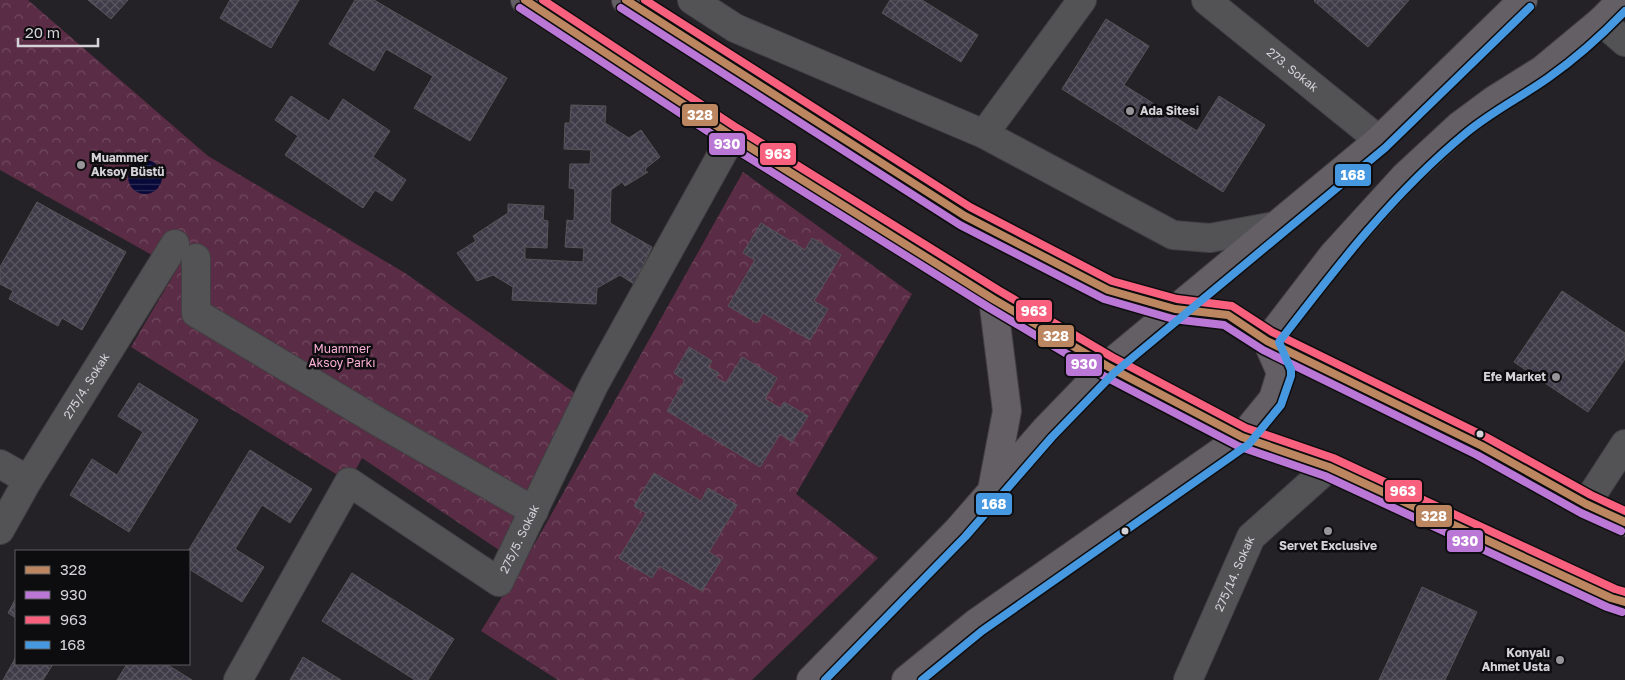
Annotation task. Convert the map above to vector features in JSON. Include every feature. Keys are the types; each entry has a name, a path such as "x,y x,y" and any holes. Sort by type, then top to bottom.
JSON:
{"main road":[{"path":"525,0 732,136 992,299 1107,366 1242,437 1329,467 1611,598 1625,602"},
{"path":"626,0 965,216 1108,290 1175,308 1228,316 1267,340 1482,446 1586,504 1625,522"},
{"path":"811,680 958,530 1045,430 1107,366 1379,140 1523,0"},
{"path":"1267,340 1333,255 1404,176 1459,126 1494,100 1542,70 1622,0"},
{"path":"992,299 1007,411 992,492"},
{"path":"906,680 976,623 1242,437 1273,399 1280,372 1267,340"}],"street":[{"path":"692,0 735,28 984,134 1173,235 1210,238 1275,226"},
{"path":"984,134 1082,0"},
{"name":"273. Sokak","path":"1206,0 1379,140"},
{"path":"1600,21 1625,42"},
{"name":"275/5. Sokak","path":"238,680 349,482 499,582 594,385 732,136"},
{"name":"275/4. Sokak","path":"0,530 28,480 185,251 196,313 382,424 534,511"},
{"path":"1586,504 1625,444"},
{"path":"0,464 28,480"},
{"name":"275/14. Sokak","path":"1188,680 1251,537 1329,467"}],"green space":[{"name":"Muammer Aksoy Parkı","path":"0,0 28,0 208,156 405,273 579,396 508,556 362,458 349,482 131,347 177,269 0,170"},
{"path":"743,172 912,294 796,494 878,558 752,680 558,680 481,631 538,538"}],"shaded area":[{"path":"145,160 152,161 157,165 161,170 161,184 157,189 152,193 145,194 138,193 133,189 129,184 128,177 129,170 133,165 138,161"}],"building":[{"path":"88,0 128,0 111,19"},
{"path":"230,0 299,0 271,48 220,18"},
{"path":"355,0 374,0 507,78 470,141 414,108 433,76 386,49 374,71 329,44"},
{"path":"890,0 922,0 978,35 961,62 882,13"},
{"path":"1315,0 1409,0 1368,47"},
{"name":"Ada Sitesi","path":"1106,19 1149,46 1124,85 1197,131 1219,96 1265,125 1223,192 1062,89"},
{"path":"291,96 329,121 343,99 390,131 373,157 406,180 392,201 375,190 363,208 285,155 298,136 275,120"},
{"path":"571,105 606,106 605,123 629,138 641,130 660,157 646,168 645,172 648,172 625,186 622,182 611,190 610,223 652,247 634,284 620,275 597,288 596,304 512,300 513,287 493,275 477,281 457,253 476,241 473,236 508,213 508,204 544,206 543,220 548,221 547,248 525,247 525,259 583,262 584,248 565,247 567,220 574,221 575,189 569,188 570,164 590,164 591,150 564,149 565,123 570,123"},
{"path":"37,202 126,252 82,330 62,318 58,326 9,299 13,291 0,284 0,267"},
{"path":"761,223 805,250 812,238 841,255 814,301 828,309 810,340 763,313 757,323 728,306 755,260 743,253"},
{"path":"1562,291 1625,333 1625,359 1588,412 1514,362"},
{"path":"689,347 712,361 708,367 719,373 716,378 726,383 742,357 777,378 765,399 780,408 784,402 808,416 792,442 780,434 760,467 667,411 685,380 674,373"},
{"path":"139,383 198,420 129,532 70,495 92,459 117,475 143,432 118,416"},
{"path":"250,450 312,489 290,523 262,505 235,549 264,567 242,602 190,570 189,550"},
{"path":"654,473 701,501 708,488 737,505 709,552 721,560 702,591 659,566 652,578 619,558 646,513 634,506"},
{"path":"352,573 454,639 428,680 415,680 322,621"},
{"path":"1422,587 1477,612 1445,680 1379,680"},
{"path":"15,600 15,617 8,613"},
{"path":"303,657 341,680 290,680"},
{"path":"15,659 15,665 52,665 43,680 3,680"},
{"path":"126,665 168,665 192,680 117,680"}],"transit line":[{"name":"328","path":"525,0 732,136 993,299 1107,366 1242,437 1329,467 1611,598 1625,602"},
{"name":"963","path":"543,0 737,128 998,290 1112,357 1246,428 1333,458 1625,592"},
{"name":"328","path":"626,0 965,216 1108,290 1175,309 1228,315 1267,341 1482,446 1586,504 1625,522"},
{"name":"963","path":"645,0 970,207 1112,281 1177,299 1232,306 1272,332 1486,437 1591,495 1625,511"},
{"name":"168","path":"825,680 965,537 1052,437 1114,373 1385,148 1530,7"},
{"name":"930","path":"520,8 727,144 988,307 1102,375 1238,446 1325,476 1607,607 1622,612"},
{"name":"930","path":"621,8 960,225 1104,299 1173,319 1224,325 1263,350 1477,455 1581,513 1621,531"},
{"name":"168","path":"922,680 982,631 1249,444 1281,405 1291,376 1291,370 1279,342 1366,233 1439,156 1486,118 1558,71 1625,11"}],"place":[{"name":"Ada Sitesi","path":"1130,111"},
{"name":"Muammer Aksoy Büstü","path":"81,165"},
{"name":"Efe Market","path":"1556,377"},
{"name":"Servet Exclusive","path":"1328,531"},
{"name":"Konyalı Ahmet Usta","path":"1560,660"}]}
